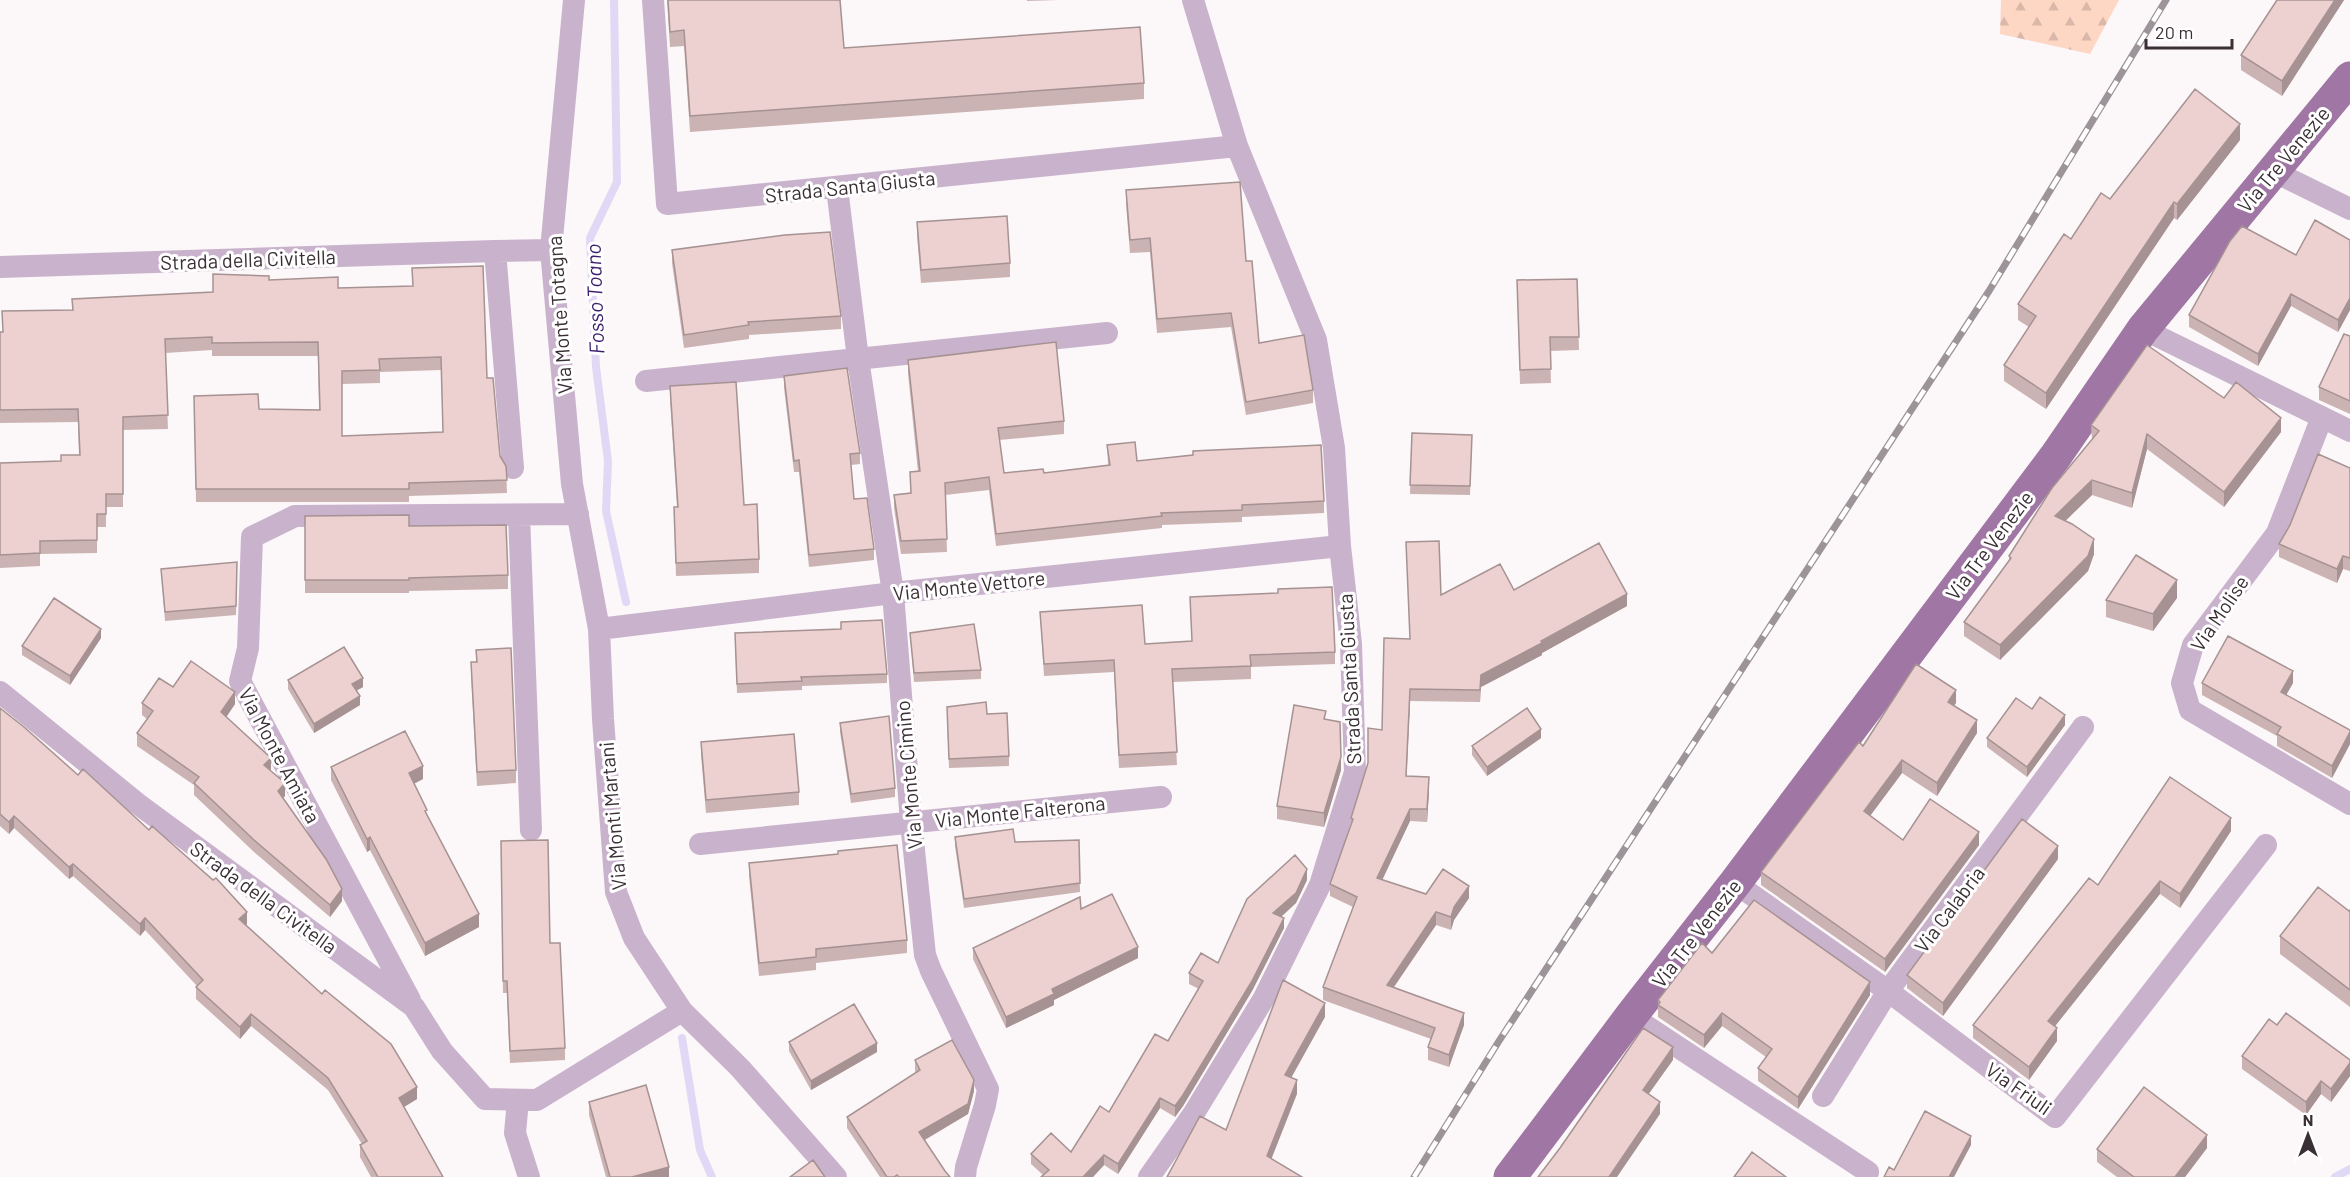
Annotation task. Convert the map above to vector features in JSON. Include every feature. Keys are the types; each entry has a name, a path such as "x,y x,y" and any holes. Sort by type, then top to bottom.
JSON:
{"main road":[{"name":"Via Tre Venezie","path":"1510,1177 1735,883 2055,457 2143,329 2350,78"}],"street":[{"name":"Via Monte Totagna","path":"574,0 551,250 572,484 599,629"},
{"name":"Strada Santa Giusta","path":"653,0 667,204 1237,146"},
{"name":"Strada Santa Giusta","path":"1149,1177 1194,1113 1264,998 1320,885 1356,772 1351,644 1340,546 1334,448 1316,340 1237,146 1193,0"},
{"path":"2274,171 2350,208"},
{"name":"Via Monte Cimino","path":"837,188 858,359 893,593 911,822 925,955 988,1089 965,1177"},
{"name":"Strada della Civitella","path":"0,267 551,250"},
{"path":"495,251 513,468"},
{"path":"2143,329 2350,431"},
{"path":"646,381 1107,333"},
{"name":"Via Molise","path":"2322,417 2277,533 2193,645 2182,682 2190,710 2350,804"},
{"name":"Via Monte Amiata","path":"414,1007 240,681 248,648 252,537 295,516 578,514"},
{"path":"519,515 531,830"},
{"name":"Via Monte Vettore","path":"599,629 893,593 1340,546"},
{"name":"Via Monti Martani","path":"599,629 603,719 616,892 634,938 682,1011 740,1068 836,1177"},
{"name":"Strada della Civitella","path":"0,692 138,804 414,1007 442,1051 485,1099 537,1100 682,1011"},
{"name":"Via Calabria","path":"1823,1096 1887,991 2083,727"},
{"name":"Via Monte Falterona","path":"700,844 1161,797"},
{"name":"Via Friuli","path":"1735,883 1887,991 2055,1117 2266,845"},
{"path":"1631,1016 1868,1172"},
{"path":"518,1100 515,1133 529,1177"}],"green space":[{"path":"2001,0 2119,0 2090,54 2000,34"}],"building":[{"path":"668,0 840,0 844,48 1140,27 1144,83 690,116 684,30 670,32"},
{"path":"2277,0 2335,0 2282,81 2241,55"},
{"path":"2195,89 2240,124 2177,204 2174,202 2046,393 2004,365 2036,316 2018,304 2064,234 2071,239 2101,193 2110,199"},
{"path":"1240,182 1246,261 1252,261 1259,343 1304,335 1313,390 1246,402 1231,313 1157,319 1150,238 1130,240 1126,190"},
{"path":"1007,216 1010,263 921,270 917,222"},
{"path":"2315,220 2350,240 2350,298 2338,320 2291,294 2258,354 2189,315 2230,241 2242,226 2296,255"},
{"path":"830,232 841,316 748,322 749,325 684,335 672,250 785,235"},
{"path":"483,266 487,378 493,378 500,456 506,466 507,480 409,483 409,489 196,489 194,396 258,394 259,409 320,410 318,342 212,343 212,337 165,339 168,415 123,417 123,494 106,494 106,514 97,514 97,540 40,541 40,553 0,555 0,463 61,461 61,455 80,455 78,409 0,410 2,311 73,310 72,299 213,292 213,274 269,276 269,280 338,277 338,288 413,286 412,268","holes":["441,357 443,432 342,436 342,371 380,370 379,359"]},
{"path":"1577,279 1579,337 1550,337 1551,369 1520,370 1517,280"},
{"path":"2344,334 2350,336 2350,401 2319,387"},
{"path":"1056,342 1064,421 998,428 1004,473 1043,469 1044,473 1110,465 1107,445 1135,442 1137,461 1193,455 1193,451 1321,445 1324,501 1242,505 1242,510 1161,513 1162,516 996,534 989,477 945,483 947,539 901,541 894,495 911,493 910,472 920,471 908,360"},
{"path":"2147,345 2224,398 2236,382 2281,418 2224,492 2147,434 2132,493 2092,480 2055,516 2094,539 2088,556 2000,645 1964,622 2011,558 2009,556 2052,488 2099,431 2091,425"},
{"path":"847,368 860,453 850,454 854,499 867,498 874,549 809,555 799,460 794,461 784,376"},
{"path":"736,382 744,505 757,504 759,559 676,563 674,507 678,507 670,386"},
{"path":"1412,433 1472,435 1470,486 1410,485"},
{"path":"2318,454 2350,468 2350,558 2343,556 2337,569 2279,544 2290,525"},
{"path":"409,515 409,526 506,525 508,575 409,578 409,580 305,580 305,516"},
{"path":"1439,541 1441,595 1500,564 1514,590 1599,543 1627,594 1481,675 1480,690 1410,689 1406,776 1429,777 1427,809 1410,809 1377,878 1426,894 1443,869 1469,886 1454,907 1451,917 1436,912 1387,985 1464,1013 1449,1055 1428,1047 1435,1028 1323,987 1357,897 1330,884 1353,819 1351,818 1368,763 1368,728 1382,730 1384,638 1410,639 1406,542"},
{"path":"2136,555 2177,580 2153,614 2106,600"},
{"path":"237,562 236,606 165,612 161,569"},
{"path":"1332,587 1335,652 1250,655 1251,666 1172,669 1177,752 1119,755 1114,660 1044,664 1040,612 1142,605 1145,644 1192,641 1190,597 1278,593 1278,589"},
{"path":"54,598 101,629 70,676 22,646"},
{"path":"882,620 887,674 801,677 802,681 737,684 735,633 841,629 841,622"},
{"path":"974,624 981,670 914,673 910,633"},
{"path":"2228,636 2293,671 2281,692 2350,730 2332,766 2277,734 2281,727 2202,683"},
{"path":"344,647 363,678 352,684 360,696 314,724 288,680"},
{"path":"511,648 516,770 477,772 471,662 477,662 476,650"},
{"path":"191,661 235,692 221,712 271,758 264,765 285,783 278,791 326,859 342,889 330,905 254,840 194,783 199,777 137,733 153,711 142,703 159,678 173,687"},
{"path":"1916,664 1956,690 1948,702 1977,720 1937,783 1902,760 1864,811 1903,840 1930,799 1979,832 1885,959 1761,872 1859,742 1863,746"},
{"path":"2040,697 2065,715 2027,767 1987,738 2016,698 2032,709"},
{"path":"986,702 987,714 1007,713 1009,756 949,759 947,707"},
{"path":"1294,705 1326,711 1324,719 1340,722 1341,757 1324,813 1277,806"},
{"path":"0,708 78,775 83,769 149,830 152,826 213,880 216,878 247,912 239,919 322,994 325,990 391,1044 417,1087 399,1098 443,1177 378,1177 360,1145 367,1141 328,1078 251,1014 240,1027 196,987 203,980 145,918 140,924 73,864 69,867 14,816 9,822 0,814"},
{"path":"1527,708 1541,729 1487,767 1472,746"},
{"path":"889,716 895,788 851,794 840,723"},
{"path":"405,731 423,766 409,773 427,810 425,811 479,914 425,943 370,837 367,839 331,767"},
{"path":"794,734 799,792 706,800 701,742"},
{"path":"2170,777 2231,818 2180,894 2160,881 2048,1021 2057,1028 2029,1067 1973,1025 2089,878 2098,885"},
{"path":"2022,819 2058,846 1943,1003 1907,975"},
{"path":"1013,829 1015,842 1079,840 1080,883 964,899 955,837"},
{"path":"548,840 550,943 560,943 565,1048 510,1051 507,981 503,981 501,841"},
{"path":"897,845 907,940 816,949 816,957 759,963 749,863 838,854 838,851"},
{"path":"1295,855 1307,869 1296,893 1273,913 1284,918 1252,981 1175,1106 1160,1098 1118,1164 1104,1155 1083,1177 1041,1177 1049,1170 1031,1154 1051,1133 1071,1152 1100,1106 1109,1112 1155,1034 1168,1041 1203,981 1189,973 1201,953 1218,963 1247,899"},
{"path":"2318,887 2350,910 2350,990 2280,936"},
{"path":"1112,894 1138,947 1052,989 1054,994 1006,1017 973,948 1080,897 1081,909"},
{"path":"1754,900 1870,982 1798,1097 1758,1068 1772,1049 1722,1013 1704,1035 1658,1005 1660,1002 1658,1000 1702,943 1712,953"},
{"path":"1283,980 1325,1003 1285,1075 1297,1080 1267,1156 1302,1177 1167,1177 1200,1116 1226,1130"},
{"path":"854,1004 877,1043 811,1081 789,1042"},
{"path":"2286,1013 2350,1060 2331,1089 2321,1081 2306,1102 2242,1056 2269,1019 2277,1025"},
{"path":"1643,1028 1673,1047 1643,1090 1660,1102 1609,1177 1538,1177 1560,1148"},
{"path":"952,1040 974,1080 968,1104 919,1132 950,1177 899,1177 897,1175 887,1177 847,1117 920,1070 915,1060"},
{"path":"646,1085 669,1167 632,1177 610,1177 589,1102"},
{"path":"2144,1087 2207,1135 2175,1177 2134,1177 2097,1149"},
{"path":"1925,1111 1971,1136 1949,1177 1884,1177 1889,1167 1894,1170"},
{"path":"1752,1152 1786,1177 1734,1177"},
{"path":"813,1160 825,1177 790,1177"}],"waterway":[{"name":"Fosso Toano","path":"614,0 617,182 590,238 596,367 608,461 606,511 626,602"},
{"name":"Fosso Toano","path":"682,1038 700,1150 712,1177"},
{"path":"2335,1177 2350,1169"}],"railway":[{"path":"1414,1177 1499,1041 1989,291 2166,0"}]}
